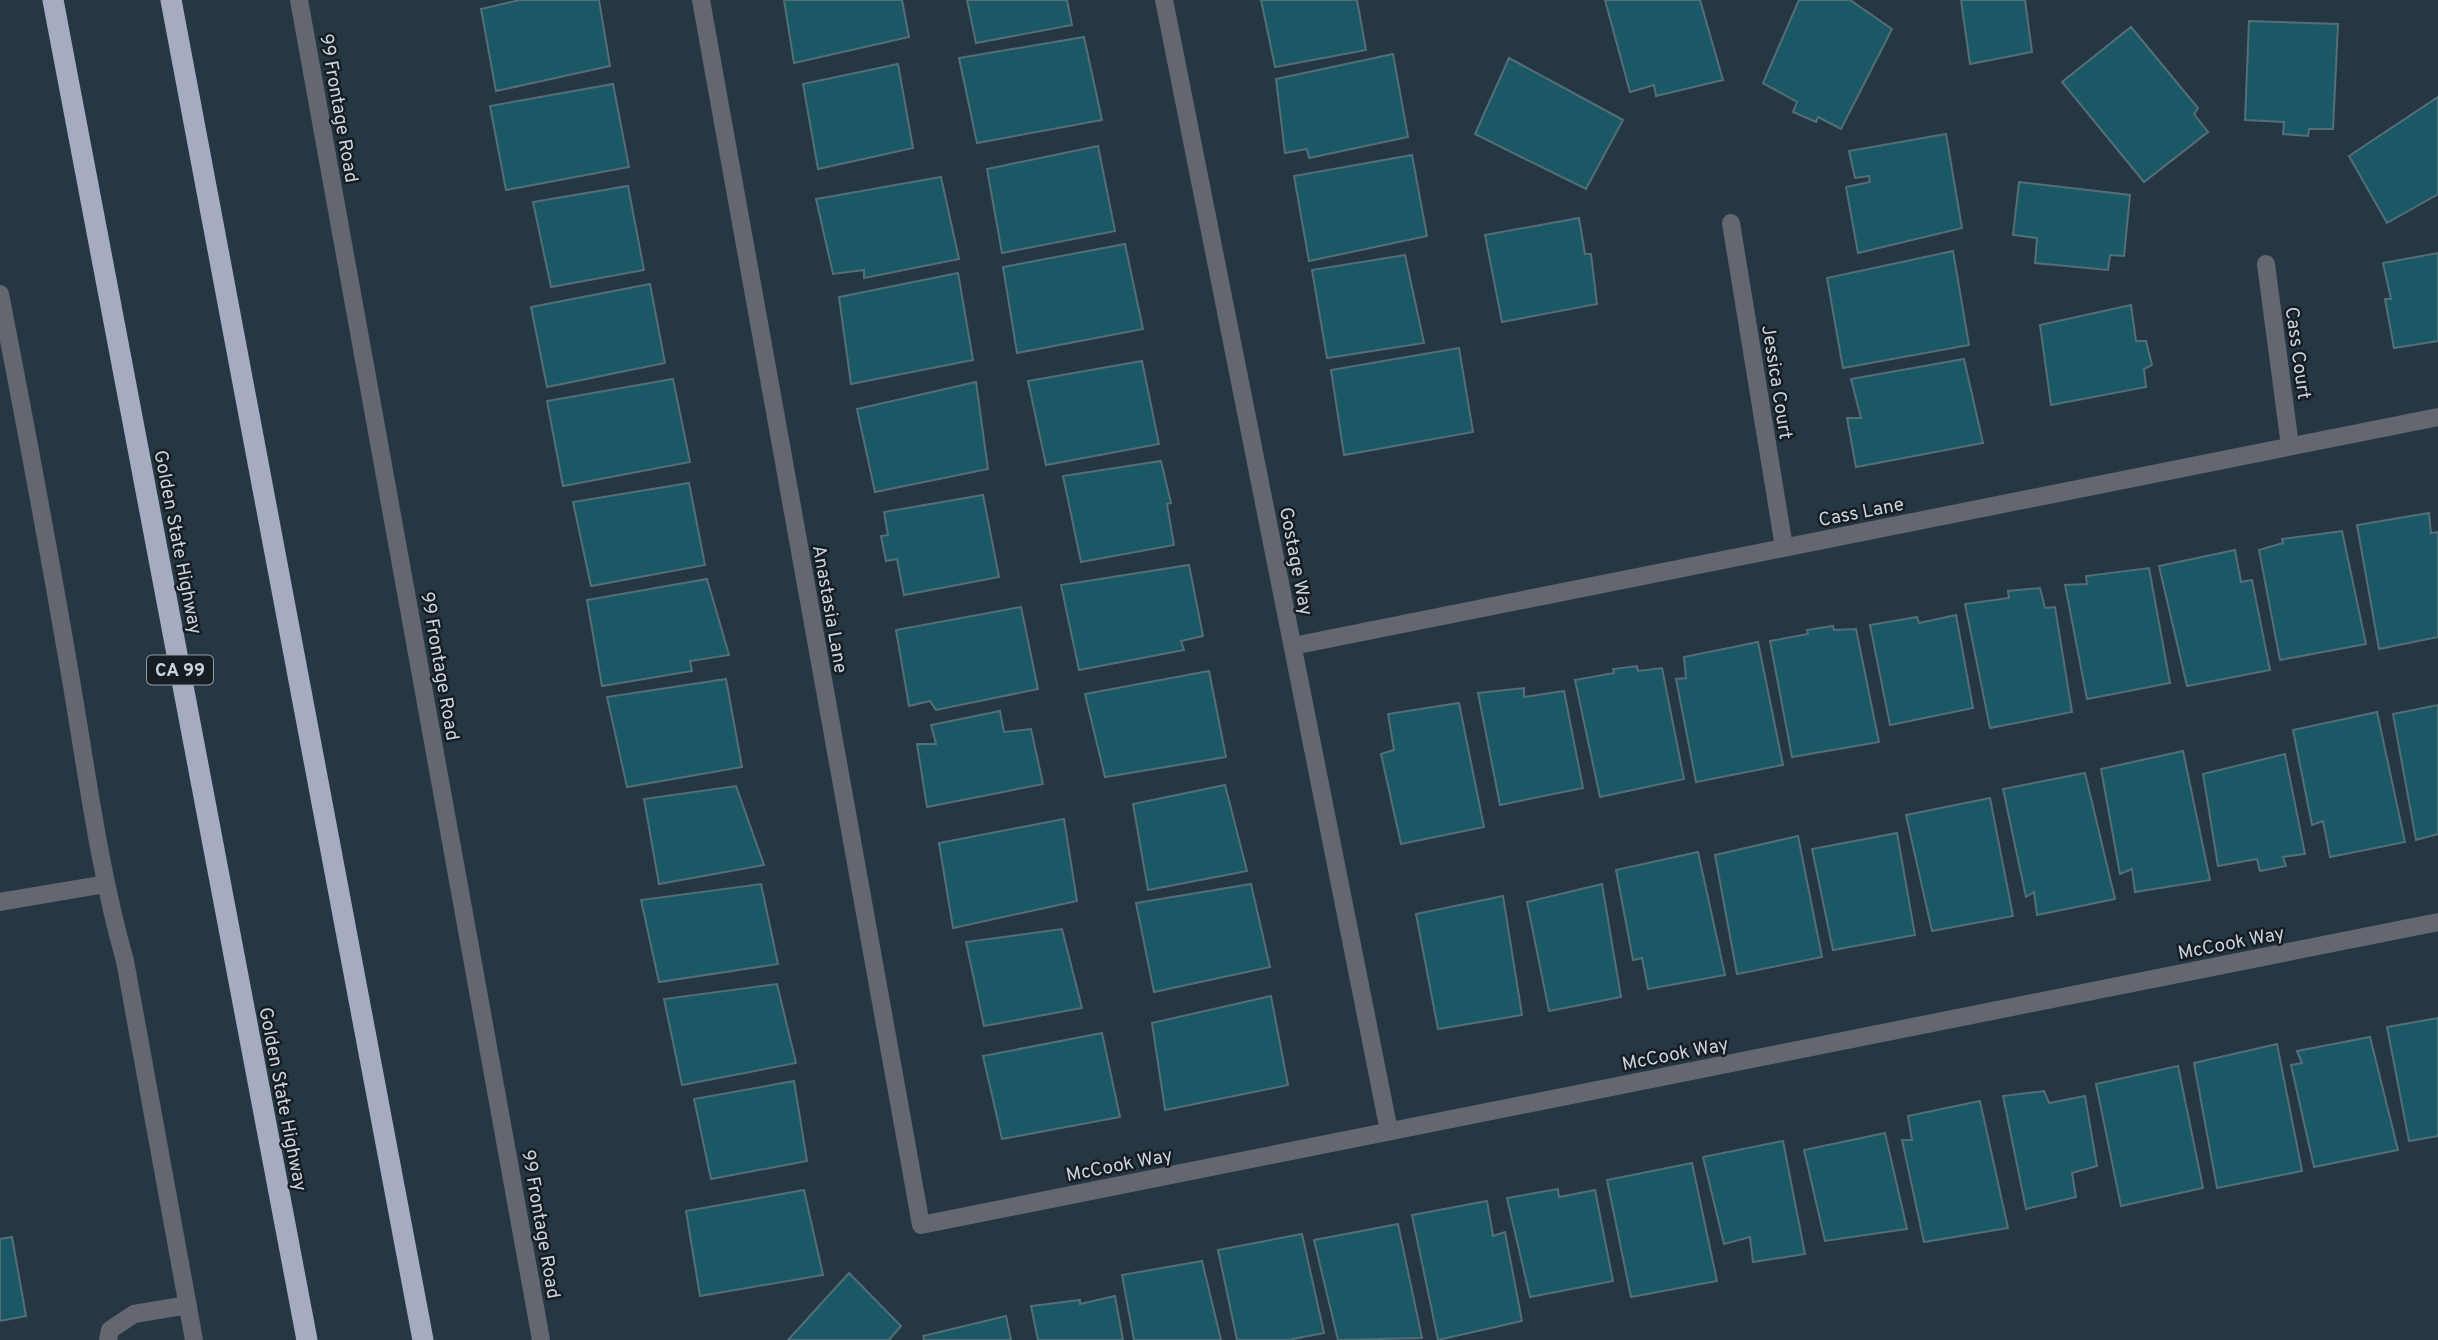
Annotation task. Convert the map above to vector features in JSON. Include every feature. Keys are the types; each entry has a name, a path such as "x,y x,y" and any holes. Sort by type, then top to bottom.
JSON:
{"highway":[{"name":"Golden State Highway","path":"53,0 307,1340"},
{"path":"171,0 423,1340"}],"street":[{"name":"99 Frontage Road","path":"299,0 541,1340"},
{"name":"Anastasia Lane","path":"701,0 920,1225"},
{"name":"Gostage Way","path":"1164,0 1389,1131"},
{"name":"Jessica Court","path":"1731,223 1784,547"},
{"name":"Cass Court","path":"2266,264 2290,446"},
{"path":"0,294 36,475 106,884 125,961 194,1340"},
{"name":"Cass Lane","path":"1293,646 2438,417"},
{"path":"0,902 106,884"},
{"name":"McCook Way","path":"920,1225 2438,922"},
{"path":"108,1340 110,1330 134,1314 188,1305"}],"building":[{"path":"520,0 599,0 610,66 496,91 481,9"},
{"path":"784,0 902,0 909,37 794,63"},
{"path":"967,0 1067,0 1072,25 976,43"},
{"path":"1261,0 1357,0 1366,50 1275,67"},
{"path":"1605,0 1700,0 1723,80 1656,96 1654,85 1630,92"},
{"path":"1799,0 1850,0 1892,29 1841,129 1818,117 1816,122 1793,112 1797,102 1763,83"},
{"path":"1961,0 2025,0 2032,52 1970,64"},
{"path":"2249,21 2338,24 2333,129 2309,129 2308,136 2283,134 2284,122 2245,120"},
{"path":"2131,27 2198,108 2194,114 2208,132 2144,182 2062,82"},
{"path":"1084,37 1102,120 977,143 959,58"},
{"path":"1393,54 1408,137 1309,158 1307,149 1285,153 1276,79"},
{"path":"1509,58 1623,120 1586,189 1475,134"},
{"path":"898,64 913,148 818,169 803,84"},
{"path":"613,84 629,167 506,190 490,106"},
{"path":"2438,97 2438,194 2387,223 2349,156"},
{"path":"1946,134 1962,228 1858,253 1846,187 1870,182 1869,176 1855,178 1849,151"},
{"path":"1098,146 1115,231 1002,253 987,169"},
{"path":"1412,155 1427,236 1309,261 1294,176"},
{"path":"941,177 959,259 864,278 864,270 833,274 816,199"},
{"path":"2019,182 2130,195 2124,256 2110,255 2108,270 2035,263 2037,238 2013,235"},
{"path":"628,186 644,270 551,287 533,202"},
{"path":"1579,218 1585,254 1591,254 1597,304 1502,322 1485,235"},
{"path":"1125,244 1143,329 1017,353 1003,267"},
{"path":"1953,251 1969,345 1843,368 1827,278"},
{"path":"2438,253 2438,341 2394,348 2385,299 2391,299 2383,263"},
{"path":"1405,255 1424,343 1327,358 1312,270"},
{"path":"958,273 973,360 851,384 839,297"},
{"path":"650,284 665,363 547,387 531,307"},
{"path":"2131,305 2136,341 2146,341 2152,365 2144,369 2146,387 2051,405 2040,325"},
{"path":"1459,348 1473,432 1344,455 1331,370"},
{"path":"1964,359 1983,443 1856,467 1847,418 1861,418 1851,379"},
{"path":"1142,361 1159,444 1046,465 1028,381"},
{"path":"673,379 690,462 563,486 547,401"},
{"path":"976,382 988,469 875,492 857,409"},
{"path":"1161,461 1171,503 1167,504 1174,545 1081,562 1063,476"},
{"path":"689,483 705,565 591,586 573,502"},
{"path":"983,495 999,577 904,595 897,559 886,561 881,536 888,535 884,512"},
{"path":"2429,513 2431,533 2438,532 2438,637 2379,649 2357,525"},
{"path":"2342,531 2366,644 2280,660 2259,550 2283,543 2282,539"},
{"path":"2235,550 2241,582 2252,580 2270,670 2187,686 2159,566"},
{"path":"1189,565 1203,636 1181,641 1184,650 1079,670 1061,585"},
{"path":"2149,568 2170,683 2087,699 2065,585 2087,584 2086,576"},
{"path":"707,579 729,655 690,661 692,671 602,686 587,600"},
{"path":"2040,588 2045,608 2055,607 2072,712 1990,728 1965,604 2009,598 2008,591"},
{"path":"1021,607 1038,689 936,710 930,701 909,706 896,630"},
{"path":"1956,615 1973,708 1890,725 1870,625 1917,617 1919,623"},
{"path":"1833,626 1834,630 1856,629 1879,742 1792,757 1770,641 1808,634 1807,630"},
{"path":"1758,642 1783,765 1696,782 1676,679 1686,678 1684,657"},
{"path":"1637,666 1638,671 1662,668 1684,779 1600,797 1575,680 1614,673 1613,669"},
{"path":"1209,671 1226,757 1105,777 1085,694"},
{"path":"726,679 742,767 627,787 607,697"},
{"path":"1524,688 1524,697 1564,691 1583,788 1500,805 1478,693"},
{"path":"1459,703 1484,827 1401,844 1381,754 1394,750 1388,714"},
{"path":"2438,705 2438,834 2416,840 2393,714"},
{"path":"1000,711 1004,732 1031,729 1043,784 927,807 917,744 936,744 931,725"},
{"path":"2377,712 2405,842 2330,857 2323,821 2312,825 2293,730"},
{"path":"2183,751 2210,880 2135,892 2132,869 2120,874 2101,769"},
{"path":"2285,754 2305,854 2283,857 2286,866 2260,871 2257,859 2218,866 2203,774"},
{"path":"2085,773 2115,899 2037,915 2034,892 2026,897 2003,789"},
{"path":"1225,785 1247,871 1148,890 1133,804"},
{"path":"736,786 764,865 659,884 644,799"},
{"path":"1990,798 2013,916 1932,931 1906,815"},
{"path":"1064,819 1077,901 953,928 939,843"},
{"path":"1897,833 1915,935 1833,950 1812,849"},
{"path":"1798,836 1822,957 1737,974 1715,855"},
{"path":"1698,852 1725,975 1648,989 1642,958 1633,960 1616,870"},
{"path":"761,884 778,964 659,982 641,900"},
{"path":"1251,884 1270,967 1154,992 1136,903"},
{"path":"1602,884 1621,997 1549,1011 1527,902"},
{"path":"1503,896 1522,1015 1438,1029 1416,914"},
{"path":"1062,929 1082,1008 984,1026 966,942"},
{"path":"777,984 796,1063 682,1085 664,999"},
{"path":"1271,996 1288,1085 1165,1110 1152,1023"},
{"path":"2438,1018 2438,1136 2409,1141 2387,1027"},
{"path":"1102,1033 1120,1117 1002,1139 983,1056"},
{"path":"2370,1037 2398,1150 2314,1167 2291,1065 2302,1063 2297,1051"},
{"path":"2277,1044 2302,1171 2217,1188 2194,1063"},
{"path":"2178,1066 2203,1188 2121,1206 2096,1084"},
{"path":"794,1081 807,1161 711,1179 694,1099"},
{"path":"2044,1091 2049,1103 2085,1096 2097,1166 2072,1173 2076,1197 2026,1209 2003,1096"},
{"path":"1980,1101 2008,1228 1924,1242 1902,1140 1912,1140 1908,1116"},
{"path":"1885,1133 1907,1229 1825,1241 1804,1150"},
{"path":"1783,1141 1805,1254 1753,1262 1750,1237 1724,1244 1703,1157"},
{"path":"1692,1163 1717,1281 1631,1297 1607,1180"},
{"path":"1558,1189 1559,1197 1595,1190 1613,1281 1530,1297 1507,1198"},
{"path":"804,1190 823,1275 700,1296 686,1211"},
{"path":"1487,1201 1493,1236 1505,1232 1522,1321 1438,1340 1412,1215"},
{"path":"1398,1224 1422,1338 1338,1340 1314,1240"},
{"path":"1302,1234 1324,1333 1288,1340 1237,1340 1218,1250"},
{"path":"12,1237 26,1316 0,1321 0,1239"},
{"path":"1202,1261 1221,1340 1134,1340 1122,1275"},
{"path":"849,1273 901,1326 889,1340 788,1340"},
{"path":"1115,1296 1123,1340 1038,1340 1031,1306 1080,1300 1080,1304"},
{"path":"1006,1316 1011,1340 924,1340 923,1336"}]}
